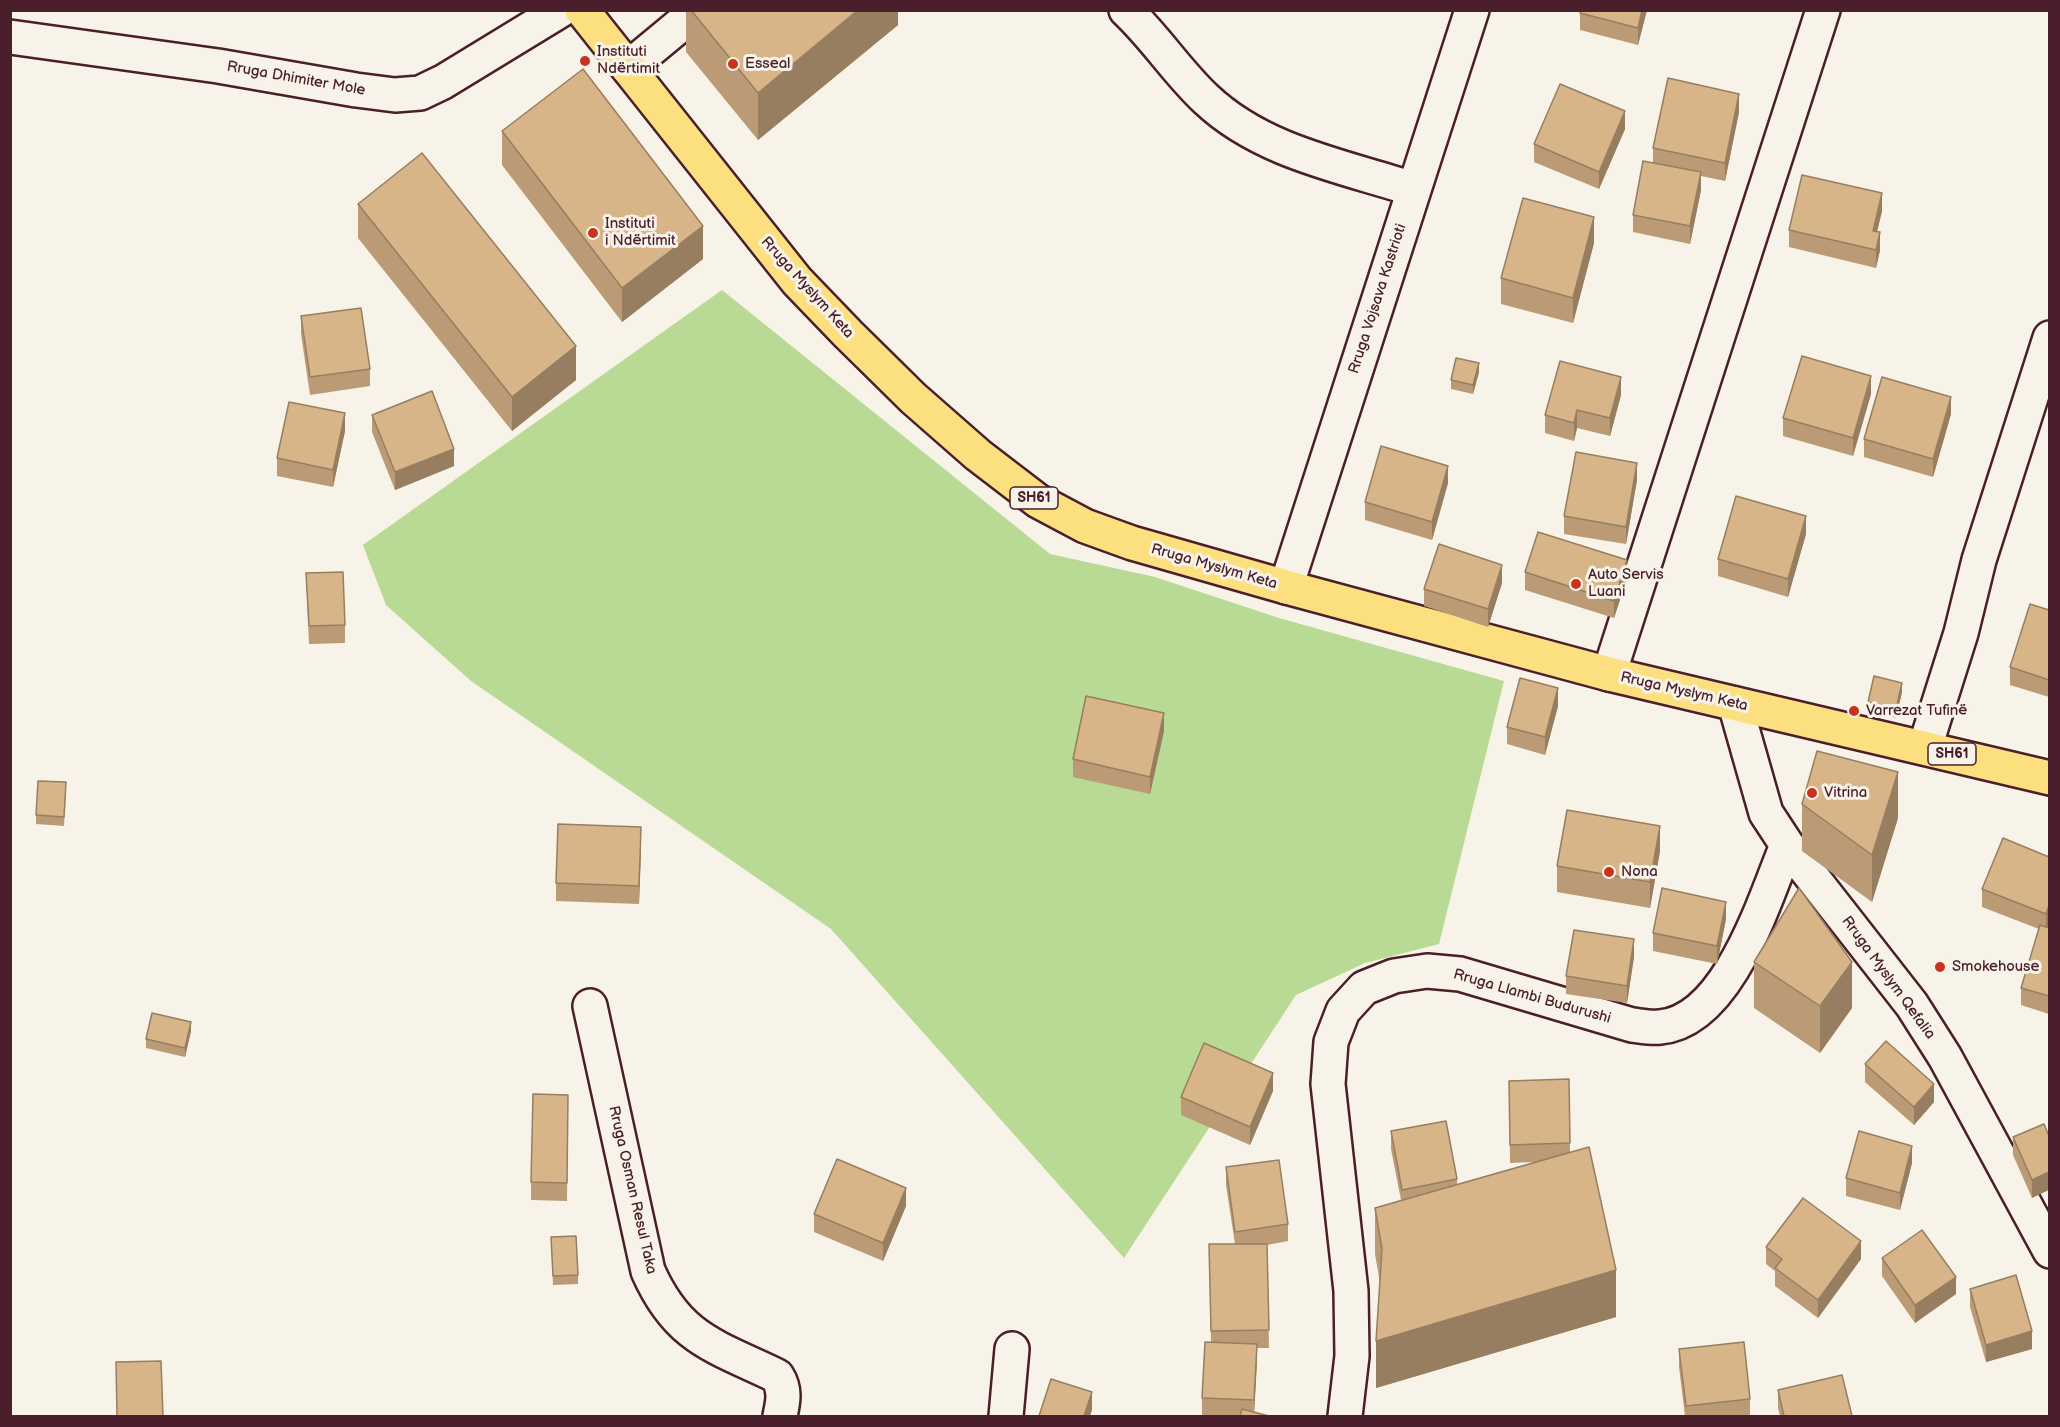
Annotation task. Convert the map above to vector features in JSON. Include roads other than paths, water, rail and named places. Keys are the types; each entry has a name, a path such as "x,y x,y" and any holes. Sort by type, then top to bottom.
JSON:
{"main road":[{"name":"Rruga Myslym Keta","path":"582,10 797,281 913,398 978,455 1038,501 1085,526 1132,543 1286,587 1609,674 2049,778"}],"street":[{"name":"Rruga Dhimiter Mole","path":"10,37 207,64 395,95 420,93 443,82 561,10"},
{"path":"628,68 698,10"},
{"path":"1126,10 1145,28 1205,99 1234,121 1274,145 1413,189"},
{"name":"Rruga Vojsava Kastrioti","path":"1286,587 1472,10"},
{"path":"1609,674 1823,10"},
{"path":"1925,747 1961,633 1979,560 2049,338"},
{"name":"Rruga Myslym Qefalia","path":"1735,704 1766,813 1787,845 1917,1014 1945,1058 2049,1251"},
{"name":"Rruga Llambi Budurushi","path":"1344,1416 1352,1356 1351,1291 1328,1084 1331,1041 1343,1011 1364,988 1394,976 1427,970 1460,974 1632,1025 1660,1027 1688,1017 1713,996 1735,965 1752,934 1787,845"},
{"name":"Rruga Osman Resul Taka","path":"590,1006 648,1271 660,1298 675,1318 700,1338 777,1376 782,1385 783,1400 780,1416"},
{"path":"1006,1416 1012,1349"}],"place":[{"name":"Instituti Ndërtimit","path":"585,61"},
{"name":"Esseal","path":"733,64"},
{"name":"Instituti i Ndërtimit","path":"593,233"},
{"name":"Auto Servis Luani","path":"1576,584"},
{"name":"Varrezat Tufinë","path":"1854,711"},
{"name":"Vitrina","path":"1812,793"},
{"name":"Nona","path":"1609,872"},
{"name":"Smokehouse","path":"1940,967"}]}
